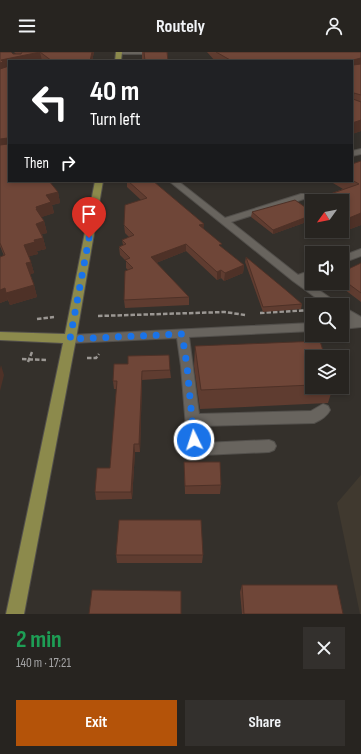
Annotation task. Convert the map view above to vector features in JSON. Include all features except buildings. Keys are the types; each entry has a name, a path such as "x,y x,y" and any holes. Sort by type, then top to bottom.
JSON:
{"main road":[{"path":"15,614 100,182"},
{"path":"0,336 70,339"}],"street":[{"path":"119,52 145,52"},
{"path":"174,182 297,279 324,298"},
{"path":"225,222 304,196"},
{"path":"349,257 361,252"},
{"path":"297,279 305,276"},
{"path":"349,314 361,322"},
{"path":"349,324 361,322"},
{"path":"70,339 305,327"},
{"path":"182,334 187,366 194,440 202,449 268,446"},
{"path":"193,420 314,417 323,410"}],"path":[{"path":"259,314 305,311"},
{"path":"98,316 225,312 252,314"},
{"path":"37,319 54,318"},
{"path":"28,361 32,352"},
{"path":"87,358 96,358 99,354"},
{"path":"22,359 28,361 47,360"}],"shaded area":[{"path":"361,475 361,614 360,614 337,503"}],"route":[{"path":"89,238 70,339 182,334 187,366 194,440"}]}
